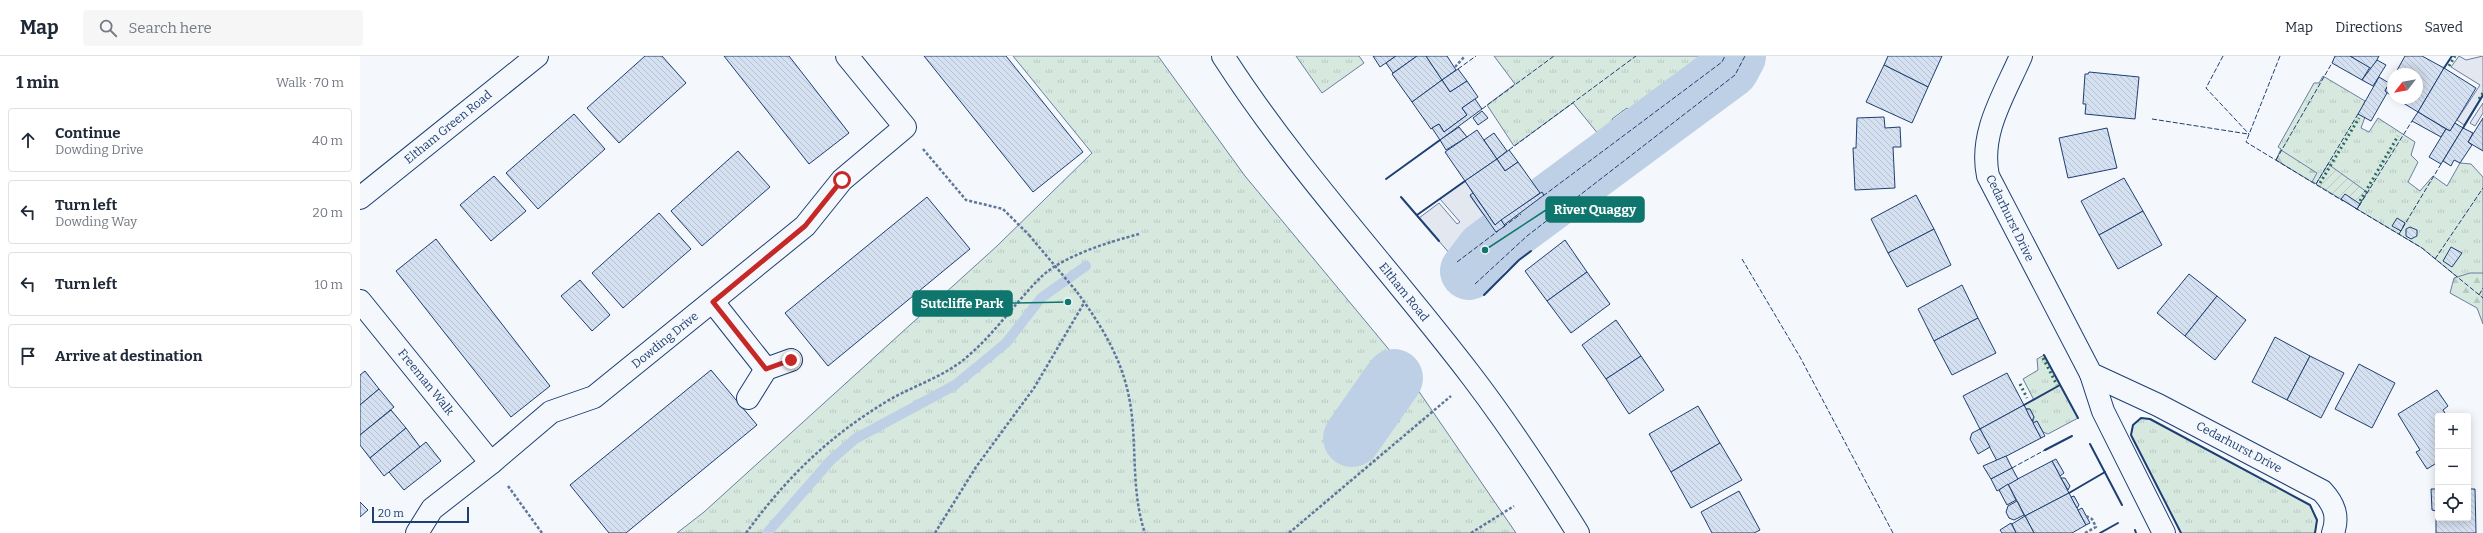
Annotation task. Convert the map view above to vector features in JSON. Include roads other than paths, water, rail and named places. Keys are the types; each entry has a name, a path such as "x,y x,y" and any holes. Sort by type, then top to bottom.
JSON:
{"main road":[{"name":"Eltham Green Road","path":"360,198 537,56"},
{"name":"Dowding Drive","path":"417,533 432,509 491,463 551,412 594,397 805,226 842,180 905,127 846,56"},
{"name":"Eltham Road","path":"1223,56 1262,114 1323,193 1473,378 1536,466 1578,533"},
{"name":"Cedarhurst Drive","path":"2021,56 1990,125 1986,140 1984,159 1988,176 2091,374 2103,411 2164,533"},
{"name":"Freeman Walk","path":"360,302 491,463"},
{"path":"713,302 766,369"},
{"path":"748,398 766,369 791,360"},
{"name":"Cedarhurst Drive","path":"2091,374 2158,405 2322,491 2331,503 2336,515 2337,523 2333,533"}],"waterway":[{"path":"1469,271 1485,250 1730,69 1737,56"},
{"path":"767,533 831,460 855,439 955,385 1006,343 1041,298 1086,266"},
{"path":"1352,438 1394,378"}],"place":[{"name":"River Quaggy","path":"1485,250"},
{"name":"Sutcliffe Park","path":"1068,302"}]}
